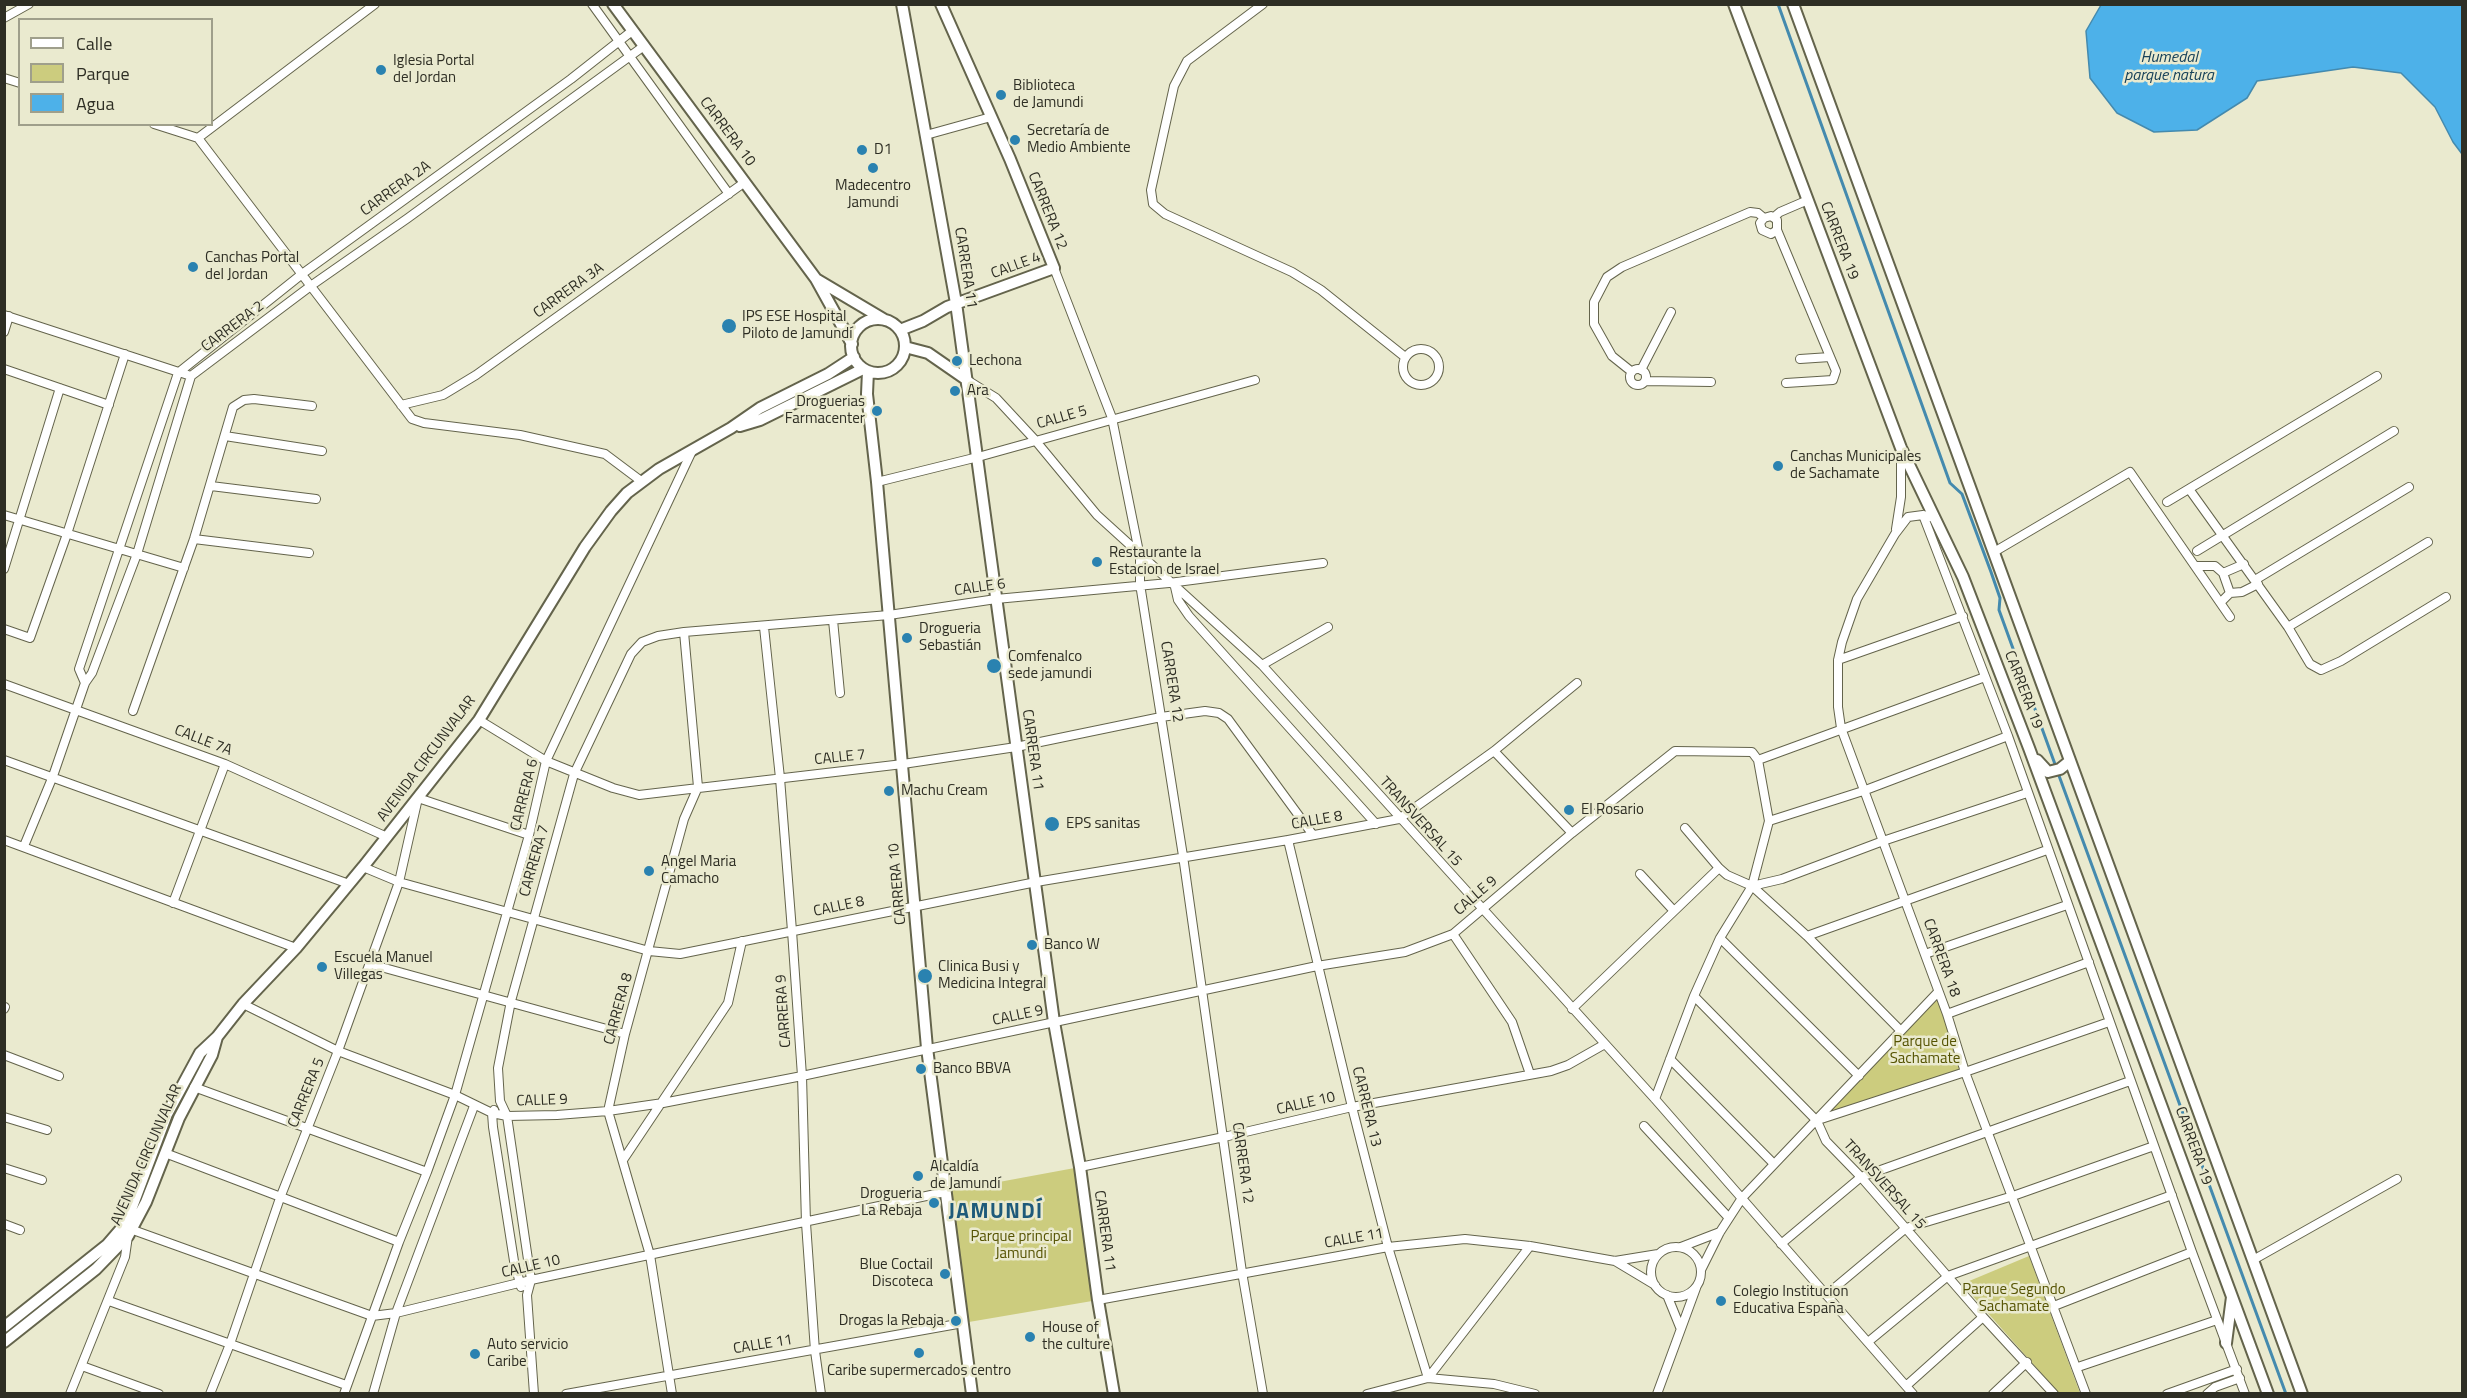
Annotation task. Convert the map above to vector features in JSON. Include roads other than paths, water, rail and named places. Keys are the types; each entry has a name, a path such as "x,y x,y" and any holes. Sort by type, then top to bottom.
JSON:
{"main road":[{"name":"CARRERA 10","path":"613,4 816,279 852,344"},
{"name":"CARRERA 11","path":"902,4 956,303 1054,1022 1080,1167 1098,1300 1114,1394"},
{"name":"CARRERA 12","path":"941,4 1054,268"},
{"name":"CARRERA 19","path":"1734,4 1901,448 1963,577 2030,748 2268,1394"},
{"name":"CARRERA 19","path":"1793,4 1994,552 2067,764 2302,1394"},
{"name":"CALLE 4","path":"903,339 923,321 956,303 1054,268"},
{"name":"CARRERA 10","path":"816,279 885,320"},
{"path":"903,339 904,356 893,369 876,373 866,370 854,357 852,344 859,327 867,322 885,320 903,339 967,380"},
{"name":"AVENIDA CIRCUNVALAR","path":"810,389 854,357"},
{"name":"CARRERA 10","path":"866,370 927,1048 972,1394"},
{"name":"AVENIDA CIRCUNVALAR","path":"4,1327 107,1245 126,1223 167,1114 200,1053 218,1037 243,1004 296,948 479,720 585,547 611,511 641,482 760,408 866,370"},
{"path":"2030,748 2048,772 2067,764"},
{"name":"AVENIDA CIRCUNVALAR","path":"4,1341 96,1269 130,1233 194,1087 212,1056 218,1037"},
{"path":"2226,1343 2232,1294"}],"street":[{"path":"9,4 13,13"},
{"path":"4,18 29,4"},
{"path":"198,138 375,4"},
{"path":"592,4 729,194"},
{"path":"1263,4 1187,61 1174,86 1151,190 1153,204 1165,214 1270,261 1302,278 1321,290 1405,357"},
{"name":"CARRERA 2A","path":"178,372 303,274 571,79 632,31"},
{"name":"CARRERA 2","path":"191,376 312,285 644,46"},
{"path":"926,135 991,117"},
{"path":"160,126 198,138 412,419 424,423 520,435 605,454 641,482"},
{"name":"CARRERA 3A","path":"401,405 443,394 476,375 745,182"},
{"path":"1632,372 1612,356 1594,324 1594,302 1608,277 1622,267 1750,212 1764,218 1774,218 1780,212 1808,200"},
{"path":"1764,218 1760,223 1762,230 1771,234 1777,230"},
{"path":"1774,218 1778,223 1777,230 1836,371 1833,380 1786,383"},
{"name":"CARRERA 12","path":"1054,268 1112,418 1140,557 1140,584 1183,856 1200,990 1224,1137 1242,1272 1263,1394"},
{"path":"1641,370 1671,312"},
{"path":"4,332 7,315 191,376 136,554 92,674 85,683 53,776 24,846"},
{"path":"1420,348 1429,349 1436,355 1439,372 1434,380 1418,385 1409,381 1404,374 1402,366 1405,357 1411,351 1420,348"},
{"path":"4,629 30,639 110,405 125,354"},
{"path":"1800,359 1830,357"},
{"path":"4,369 110,405"},
{"path":"1632,372 1641,370"},
{"path":"1641,370 1646,375 1645,381"},
{"path":"85,683 79,669 178,372"},
{"path":"1632,372 1630,379 1634,384 1641,384 1645,381 1711,382"},
{"path":"2167,502 2377,376"},
{"path":"967,380 996,398 1035,440 1096,515 1140,557"},
{"name":"CALLE 5","path":"877,482 978,457 1255,380"},
{"path":"4,569 60,388"},
{"path":"133,711 194,539 233,407 244,400 270,400 312,406"},
{"path":"2197,551 2394,431"},
{"path":"225,436 322,451"},
{"name":"CARRERA 18","path":"1895,534 1901,504 1901,448"},
{"name":"CARRERA 6","path":"345,1389 455,1095 529,835 546,761 692,451"},
{"path":"1994,552 2130,472 2230,616"},
{"path":"211,486 316,499"},
{"path":"2221,602 2230,593 2242,592 2409,487"},
{"path":"2189,489 2257,582 2310,664 2320,670 2341,661 2446,597"},
{"path":"1923,515 1935,518"},
{"name":"CARRERA 18","path":"1923,515 1908,518 1895,534 1857,599 1838,660 1841,728 1947,1014 1965,1072 1989,1130 2078,1367 2086,1394"},
{"name":"CARRERA 19","path":"1923,515 2008,736 2047,850 2090,962 2109,1022 2245,1394"},
{"path":"4,516 184,568"},
{"path":"194,539 309,553"},
{"path":"2288,627 2428,542"},
{"name":"TRANSVERSAL 15","path":"1140,557 1204,610 1262,665 1399,819 1655,1099 1913,1394"},
{"name":"CALLE 6","path":"642,642 658,636 684,632 889,615 996,599 1140,584 1172,585 1323,563"},
{"path":"2223,573 2244,564"},
{"path":"2195,566 2215,566 2223,573 2230,593"},
{"path":"1172,585 1178,600 1190,616 1376,824"},
{"path":"1838,660 1963,616"},
{"path":"833,620 840,693"},
{"name":"CARRERA 9","path":"764,627 780,778 792,931 802,1076 806,1222 815,1351 821,1394"},
{"path":"1262,665 1328,627"},
{"name":"CARRERA 8","path":"672,1394 650,1255 608,1111 625,1034 684,819 698,787 684,632"},
{"name":"CARRERA 7","path":"534,1394 527,1295 531,1280 507,1116 500,1101 498,1068 511,1001 532,918 574,774 632,654 642,642"},
{"path":"1655,1099 1694,996 1720,938 1752,886 1770,821 1758,760 1985,677"},
{"path":"1399,819 1494,751 1577,683"},
{"name":"CALLE 7A","path":"4,684 225,764 387,837"},
{"name":"CALLE 7","path":"479,720 546,761 612,788 639,795 903,764 1016,747 1161,717 1205,711 1219,713 1228,719 1313,835"},
{"path":"1770,821 1863,790 2008,736"},
{"path":"1494,751 1572,833"},
{"name":"CALLE 9","path":"243,1004 338,1051 455,1095 492,1113 507,1116 608,1111 663,1103 802,1076 1317,966 1405,952 1453,934 1572,833 1675,751 1752,752 1758,760"},
{"path":"4,760 349,884"},
{"path":"173,903 225,764"},
{"path":"1752,886 1782,879 1883,840 2027,793"},
{"path":"418,798 529,835"},
{"name":"CARRERA 5","path":"210,1394 230,1344 280,1198 338,1051 399,882 418,798"},
{"name":"CALLE 8","path":"363,867 399,882 649,951 680,954 1036,882 1399,819"},
{"path":"1685,828 1719,868 1727,875 1752,886 1807,936 1900,1030"},
{"path":"4,840 296,948"},
{"name":"CARRERA 13","path":"1288,840 1317,966 1388,1247 1428,1378"},
{"path":"1807,936 2047,850"},
{"path":"1572,1009 1719,868"},
{"path":"1640,874 1674,911"},
{"path":"1925,954 2067,905"},
{"path":"1453,934 1512,1022 1530,1074"},
{"path":"1720,938 1859,1076"},
{"path":"623,1160 728,1003 742,941"},
{"path":"1947,1014 2090,962"},
{"path":"370,964 625,1034"},
{"path":"1657,1394 1701,1270 1720,1232 1742,1198 1938,992"},
{"name":"TRANSVERSAL 15","path":"1694,996 1816,1120 1826,1141 1861,1177 1983,1317 2027,1362 2054,1394"},
{"path":"1816,1120 2109,1022"},
{"name":"CALLE 10","path":"1080,1167 1352,1107 1551,1071 1568,1065 1605,1044"},
{"path":"4,1055 59,1076"},
{"path":"1670,1059 1774,1164"},
{"path":"1781,1245 1861,1177 2130,1080"},
{"path":"194,1087 428,1172"},
{"path":"500,1101 492,1113 518,1284 527,1295"},
{"path":"373,1394 396,1313 474,1106"},
{"path":"4,1117 47,1130"},
{"path":"1644,1126 1729,1218"},
{"path":"1826,1295 1906,1228 2013,1196 2154,1146"},
{"path":"165,1153 399,1242"},
{"path":"4,1168 42,1180"},
{"path":"2253,1260 2397,1179"},
{"name":"CALLE 10","path":"130,1233 372,1316 396,1313 531,1280 945,1192"},
{"path":"1868,1342 1948,1276 2172,1195"},
{"path":"4,1224 20,1230"},
{"path":"1680,1327 1667,1295 1655,1285 1651,1269 1658,1254 1665,1249 1681,1247 1720,1232"},
{"path":"70,1394 109,1301 125,1257 130,1233"},
{"name":"CALLE 11","path":"1098,1300 1388,1247 1465,1239 1530,1246 1615,1261 1658,1254"},
{"path":"1428,1378 1530,1246"},
{"path":"1681,1247 1695,1255 1701,1270"},
{"path":"2054,1306 2192,1252"},
{"name":"CALLE 11","path":"1615,1261 1655,1285"},
{"path":"1667,1295 1684,1295 1697,1286"},
{"path":"109,1301 230,1344 345,1389"},
{"path":"1906,1386 1983,1317"},
{"path":"2078,1367 2217,1320"},
{"name":"CALLE 11","path":"567,1394 963,1323"},
{"path":"1993,1394 2027,1362"},
{"path":"82,1366 159,1394"},
{"path":"2167,1394 2238,1373"},
{"path":"2208,1394 2238,1373"},
{"path":"1367,1394 1428,1378 1494,1384 1535,1394"}],"water":[{"name":"Humedal parque natura","path":"2101,5 2462,5 2462,154 2453,142 2435,107 2401,73 2353,67 2257,81 2247,98 2197,130 2154,132 2117,113 2090,78 2086,31"}],"waterway":[{"path":"1778,4 1950,483 1962,494 1991,572 2000,598 1999,610 2056,767"},
{"path":"2058,773 2286,1394"}],"place":[{"name":"Iglesia Portal del Jordan","path":"381,70"},
{"name":"Biblioteca de Jamundi","path":"1001,95"},
{"name":"Secretaría de Medio Ambiente","path":"1015,140"},
{"name":"D1","path":"862,150"},
{"name":"Madecentro Jamundi","path":"873,168"},
{"name":"Canchas Portal del Jordan","path":"193,267"},
{"name":"IPS ESE Hospital Piloto de Jamundí","path":"729,326"},
{"name":"Lechona","path":"957,361"},
{"name":"Ara","path":"955,391"},
{"name":"Droguerias Farmacenter","path":"877,411"},
{"name":"Canchas Municipales de Sachamate","path":"1778,466"},
{"name":"Restaurante la Estacion de Israel","path":"1097,562"},
{"name":"Drogueria Sebastián","path":"907,638"},
{"name":"Comfenalco sede jamundi","path":"994,666"},
{"name":"Machu Cream","path":"889,791"},
{"name":"El Rosario","path":"1569,810"},
{"name":"EPS sanitas","path":"1052,824"},
{"name":"Angel Maria Camacho","path":"649,871"},
{"name":"Banco W","path":"1032,945"},
{"name":"Escuela Manuel Villegas","path":"322,967"},
{"name":"Clinica Busi y Medicina Integral","path":"925,976"},
{"name":"Banco BBVA","path":"921,1069"},
{"name":"Alcaldía de Jamundí","path":"918,1176"},
{"name":"Drogueria La Rebaja","path":"934,1203"},
{"name":"Blue Coctail Discoteca","path":"945,1274"},
{"name":"Colegio Institucion Educativa España","path":"1721,1301"},
{"name":"Drogas la Rebaja","path":"956,1321"},
{"name":"House of the culture","path":"1030,1337"},
{"name":"Caribe supermercados centro","path":"919,1353"},
{"name":"Auto servicio Caribe","path":"475,1354"}],"district":[{"name":"JAMUNDÍ","path":"996,1213"}],"park label":[{"name":"Parque de Sachamate","path":"1925,1050"},
{"name":"Parque principal Jamundi","path":"1021,1246"},
{"name":"Parque Segundo Sachamate","path":"2014,1298"}]}
